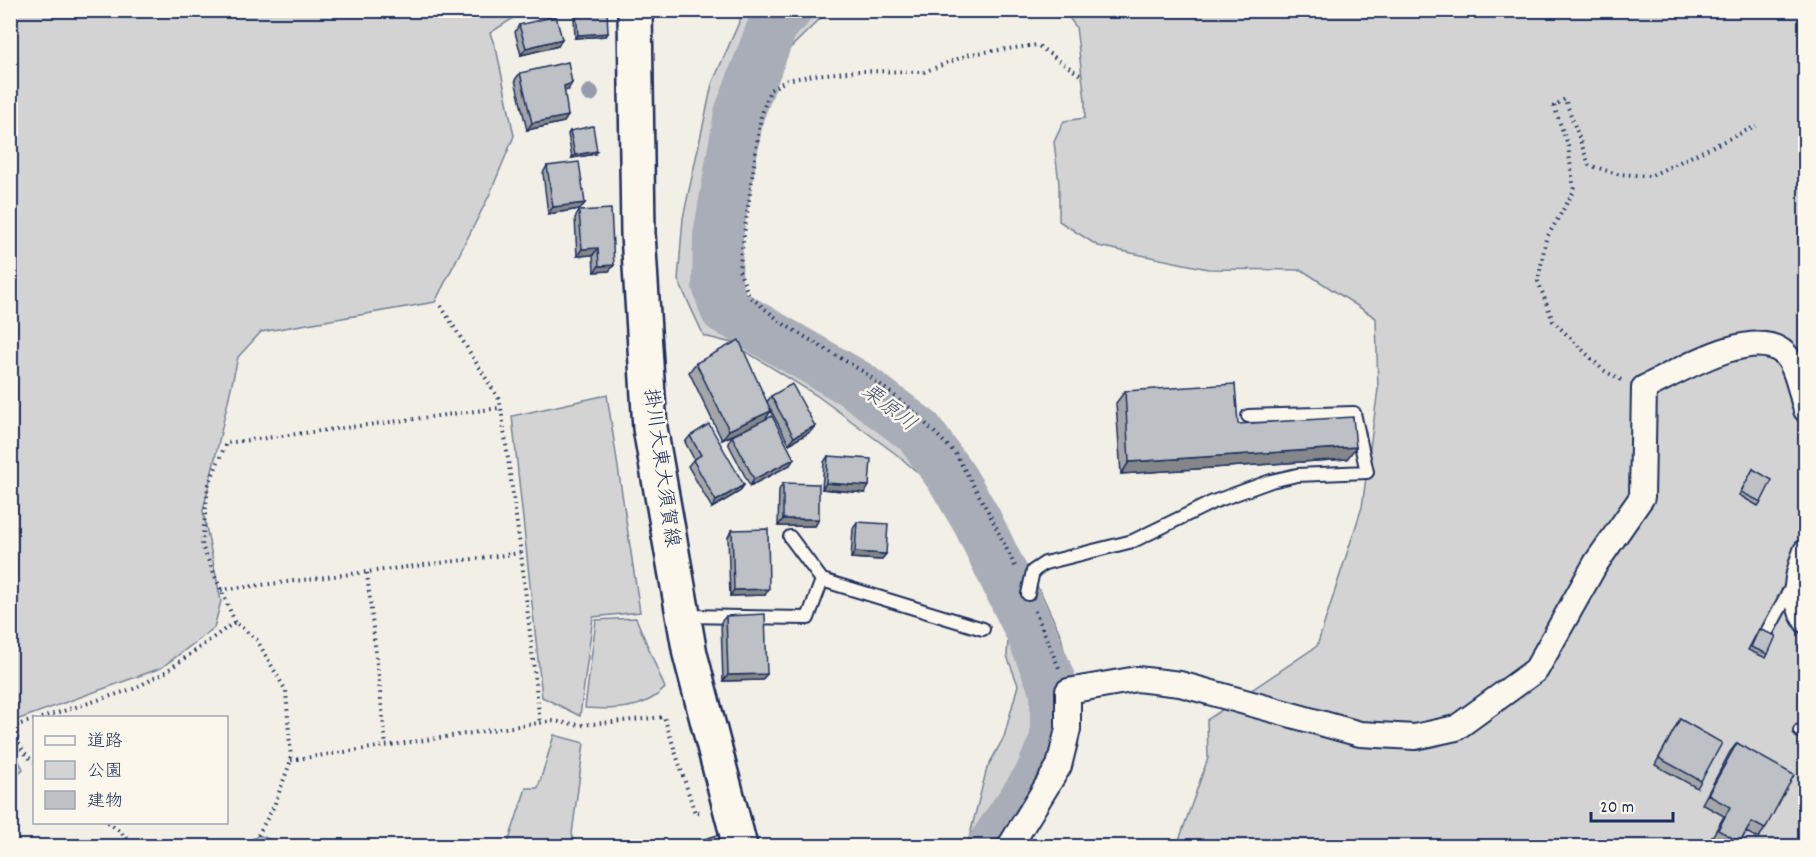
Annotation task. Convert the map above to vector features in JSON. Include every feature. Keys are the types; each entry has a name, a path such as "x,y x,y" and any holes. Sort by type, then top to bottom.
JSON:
{"main road":[{"name":"掛川大東大須賀線","path":"635,10 638,234 650,428 690,654 740,846"}],"street":[{"path":"1010,846 1059,766 1068,729 1068,691 1137,679 1180,684 1360,734 1415,737 1456,728 1536,670 1596,563 1642,497 1644,388 1744,344 1769,344 1786,355 1806,410"},
{"path":"1806,551 1795,580 1802,614 1806,621"}],"lane":[{"path":"1028,594 1033,571 1045,563 1133,541 1213,501 1255,486 1297,475 1367,472 1354,413 1248,416"},
{"path":"790,537 822,580 983,629"},
{"path":"684,616 808,618 822,580"},
{"path":"1768,630 1795,580"}],"path":[{"path":"1068,691 1028,594 990,513 955,453 910,408 864,372 784,325 749,296 739,270 761,116 770,90 787,80 859,71 924,72 970,54 1037,45 1083,76"},
{"path":"1644,388 1604,370 1553,321 1538,281 1546,239 1574,191 1568,146 1554,106 1565,99 1589,165 1617,174 1650,176 1756,126"},
{"path":"441,306 500,401 521,553 540,723"},
{"path":"248,846 258,835 274,807 291,760 286,691 257,639 235,622 202,546 208,486 226,443 500,408"},
{"path":"221,590 521,553"},
{"path":"367,573 386,746"},
{"path":"44,716 133,689 164,674 235,622"},
{"path":"291,760 552,721 580,725 664,717 695,813 729,804"},
{"path":"33,720 17,725 16,735 22,752 33,761"},
{"path":"110,824 137,846"}],"green space":[{"path":"10,11 509,11 512,19 490,33 497,52 514,136 489,196 435,302 261,332 238,357 203,511 221,601 214,628 161,668 11,722"},
{"path":"744,11 828,11 777,61 761,93 735,276 747,302 798,339 888,391 957,463 1013,543 1043,597 1061,636 1072,687 1062,756 1010,846 967,846 987,768 1004,737 1018,685 1007,656 1009,622 963,528 936,488 896,454 816,395 732,343 704,336 678,280 683,218 712,84"},
{"path":"1064,11 1805,11 1805,846 1177,846 1208,758 1207,720 1317,646 1362,507 1378,389 1376,318 1302,270 1208,269 1098,246 1059,221 1059,184 1054,142 1064,121 1085,118 1076,27"},
{"path":"607,395 640,612 593,617 580,716 542,697 512,416"},
{"path":"636,618 665,688 648,701 638,705 606,709 585,708 596,620"},
{"path":"554,735 584,743 572,834 576,846 450,846 472,842 508,843 526,788 538,788"},
{"path":"11,746 23,769 10,780"},
{"path":"258,835 288,846 248,846"}],"building":[{"path":"607,11 608,33 578,35 576,13"},
{"path":"556,16 562,39 526,48 519,25"},
{"path":"568,62 572,83 564,86 568,116 532,123 520,73"},
{"path":"593,126 597,151 575,155 570,131"},
{"path":"579,162 585,203 553,207 547,166"},
{"path":"611,209 614,265 599,266 598,248 582,249 579,211"},
{"path":"739,340 771,411 729,430 696,363"},
{"path":"792,384 815,426 794,437 771,396"},
{"path":"1235,384 1238,424 1353,417 1356,447 1129,462 1125,391"},
{"path":"772,416 794,459 754,479 732,436"},
{"path":"709,424 744,485 716,501 693,460 701,455 690,436"},
{"path":"828,456 871,459 869,486 826,483"},
{"path":"1753,469 1772,480 1761,502 1741,492"},
{"path":"783,483 819,484 819,519 783,519"},
{"path":"857,522 888,524 886,554 855,552"},
{"path":"768,529 769,589 734,590 732,530"},
{"path":"765,614 767,674 728,675 726,616"},
{"path":"1759,629 1776,636 1768,654 1751,647"},
{"path":"1680,719 1722,743 1701,781 1659,758"},
{"path":"1737,743 1794,775 1765,829 1752,822 1740,842 1718,830 1730,807 1708,795"},
{"path":"718,835 721,846 688,846 687,844"}],"waterway":[{"name":"栗原川","path":"787,10 774,22 739,114 718,236 717,285 725,309 857,385 919,432 953,480 977,521 1031,633 1055,691 1055,739 1039,777 992,846"}]}
